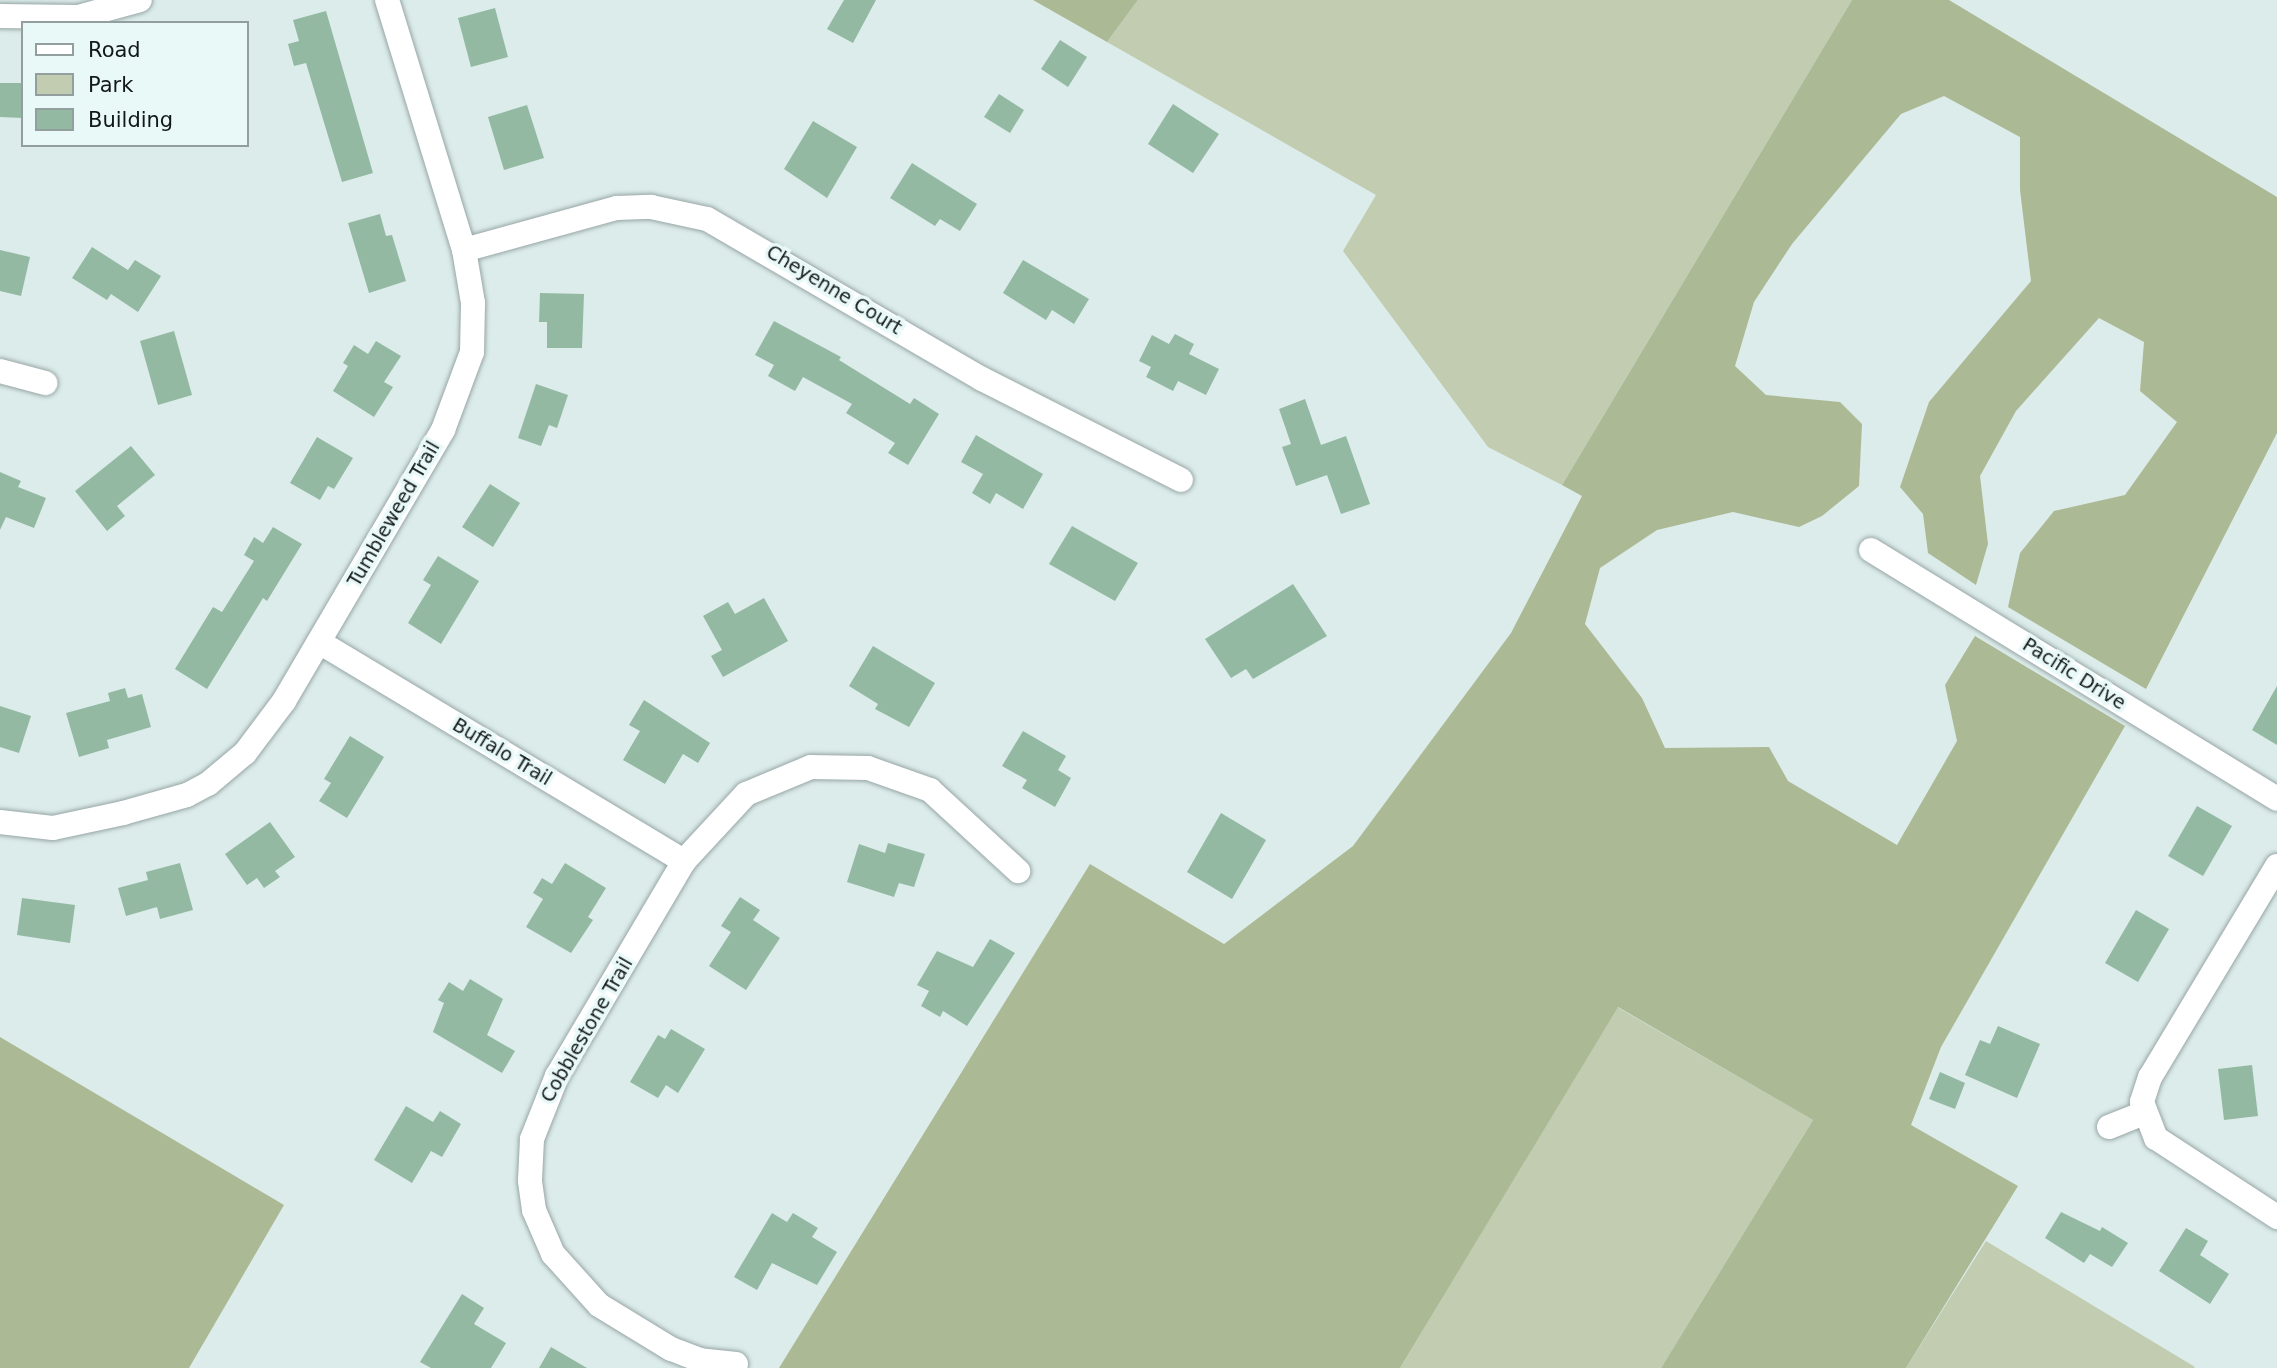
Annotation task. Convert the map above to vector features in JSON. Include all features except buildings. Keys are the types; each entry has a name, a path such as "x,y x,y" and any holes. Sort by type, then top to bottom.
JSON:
{"street":[{"path":"0,16 78,17 140,0"},
{"name":"Tumbleweed Trail","path":"0,822 53,828 124,813 208,784 261,734 319,642 443,430 461,389 472,352 472,303 464,250 387,0"},
{"name":"Cheyenne Court","path":"464,250 617,208 651,207 707,219 982,379 1181,480"},
{"path":"0,371 44,383"},
{"name":"Pacific Drive","path":"1871,550 2277,799"},
{"name":"Buffalo Trail","path":"319,642 684,862"},
{"name":"Cobblestone Trail","path":"736,1364 681,1354 599,1306 561,1266 534,1210 531,1154 545,1100 684,862 746,794 811,767 857,768 930,790 1018,871"},
{"path":"2277,866 2150,1077 2144,1113 2156,1138 2170,1150 2277,1217"},
{"path":"2109,1127 2144,1113"}],"green space":[{"path":"1033,0 1138,0 1107,42"},
{"path":"1138,0 1852,0 1562,485 1488,447 1343,251 1376,195 1107,42"},
{"path":"1852,0 1949,0 2277,197 2277,433 2146,689 2008,607 2020,553 2054,511 2125,495 2177,422 2140,391 2144,342 2099,318 2016,411 1980,476 1988,544 1976,585 1928,553 1923,514 1900,487 1929,402 2031,281 2020,190 2020,137 1944,96 1901,114 1792,244 1754,302 1735,366 1766,395 1840,402 1862,424 1859,486 1822,516 1799,527 1733,512 1657,530 1600,568 1585,624 1642,698 1665,748 1769,747 1788,781 1897,845 1957,741 1945,685 1975,636 2125,726 1941,1047 1911,1125 2018,1186 1906,1368 1661,1368 1813,1120 1618,1007 1400,1368 779,1368 1090,864 1224,944 1353,846 1511,633 1582,496 1562,485"},
{"path":"1617,1007 1813,1120 1661,1368 1400,1368"},
{"path":"0,1037 284,1205 189,1368 0,1368"},
{"path":"1986,1241 2195,1367 1906,1368"}]}
